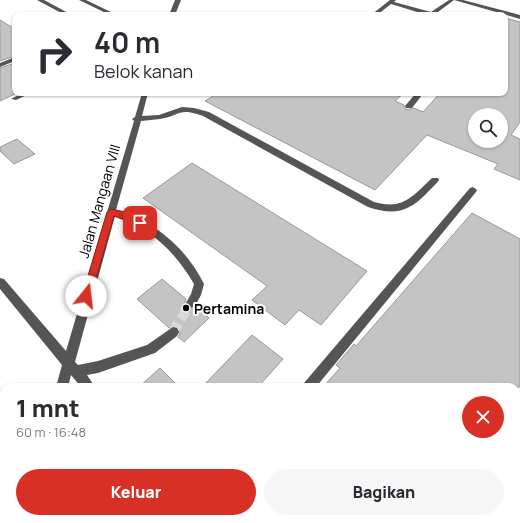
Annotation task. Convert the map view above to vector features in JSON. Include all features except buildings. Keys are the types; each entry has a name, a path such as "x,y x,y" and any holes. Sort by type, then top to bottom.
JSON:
{"street":[{"path":"40,0 63,12"},
{"path":"82,0 108,12"},
{"path":"173,12 178,0"},
{"path":"434,12 452,0"},
{"path":"457,0 501,12"},
{"path":"378,12 392,1 425,12"},
{"path":"508,14 520,17"},
{"path":"0,65 12,60"},
{"path":"14,99 21,96"},
{"name":"Jalan Mangaan VIII","path":"64,383 73,367 82,310 143,96"},
{"path":"409,106 418,96"},
{"path":"136,119 160,117 182,109 194,110 206,114 371,205 386,210 400,209 406,206 435,180"},
{"path":"311,383 473,190"},
{"path":"111,212 122,214 140,223 157,234 176,250 188,264 199,284 196,295 191,303"},
{"path":"0,282 86,383"},
{"path":"73,367 98,367 151,349 173,332"}],"tunnel":[{"path":"173,332 191,303"}],"place":[{"name":"Pertamina","path":"186,308"}],"route":[{"path":"86,296 111,212 122,214 140,223"}]}
